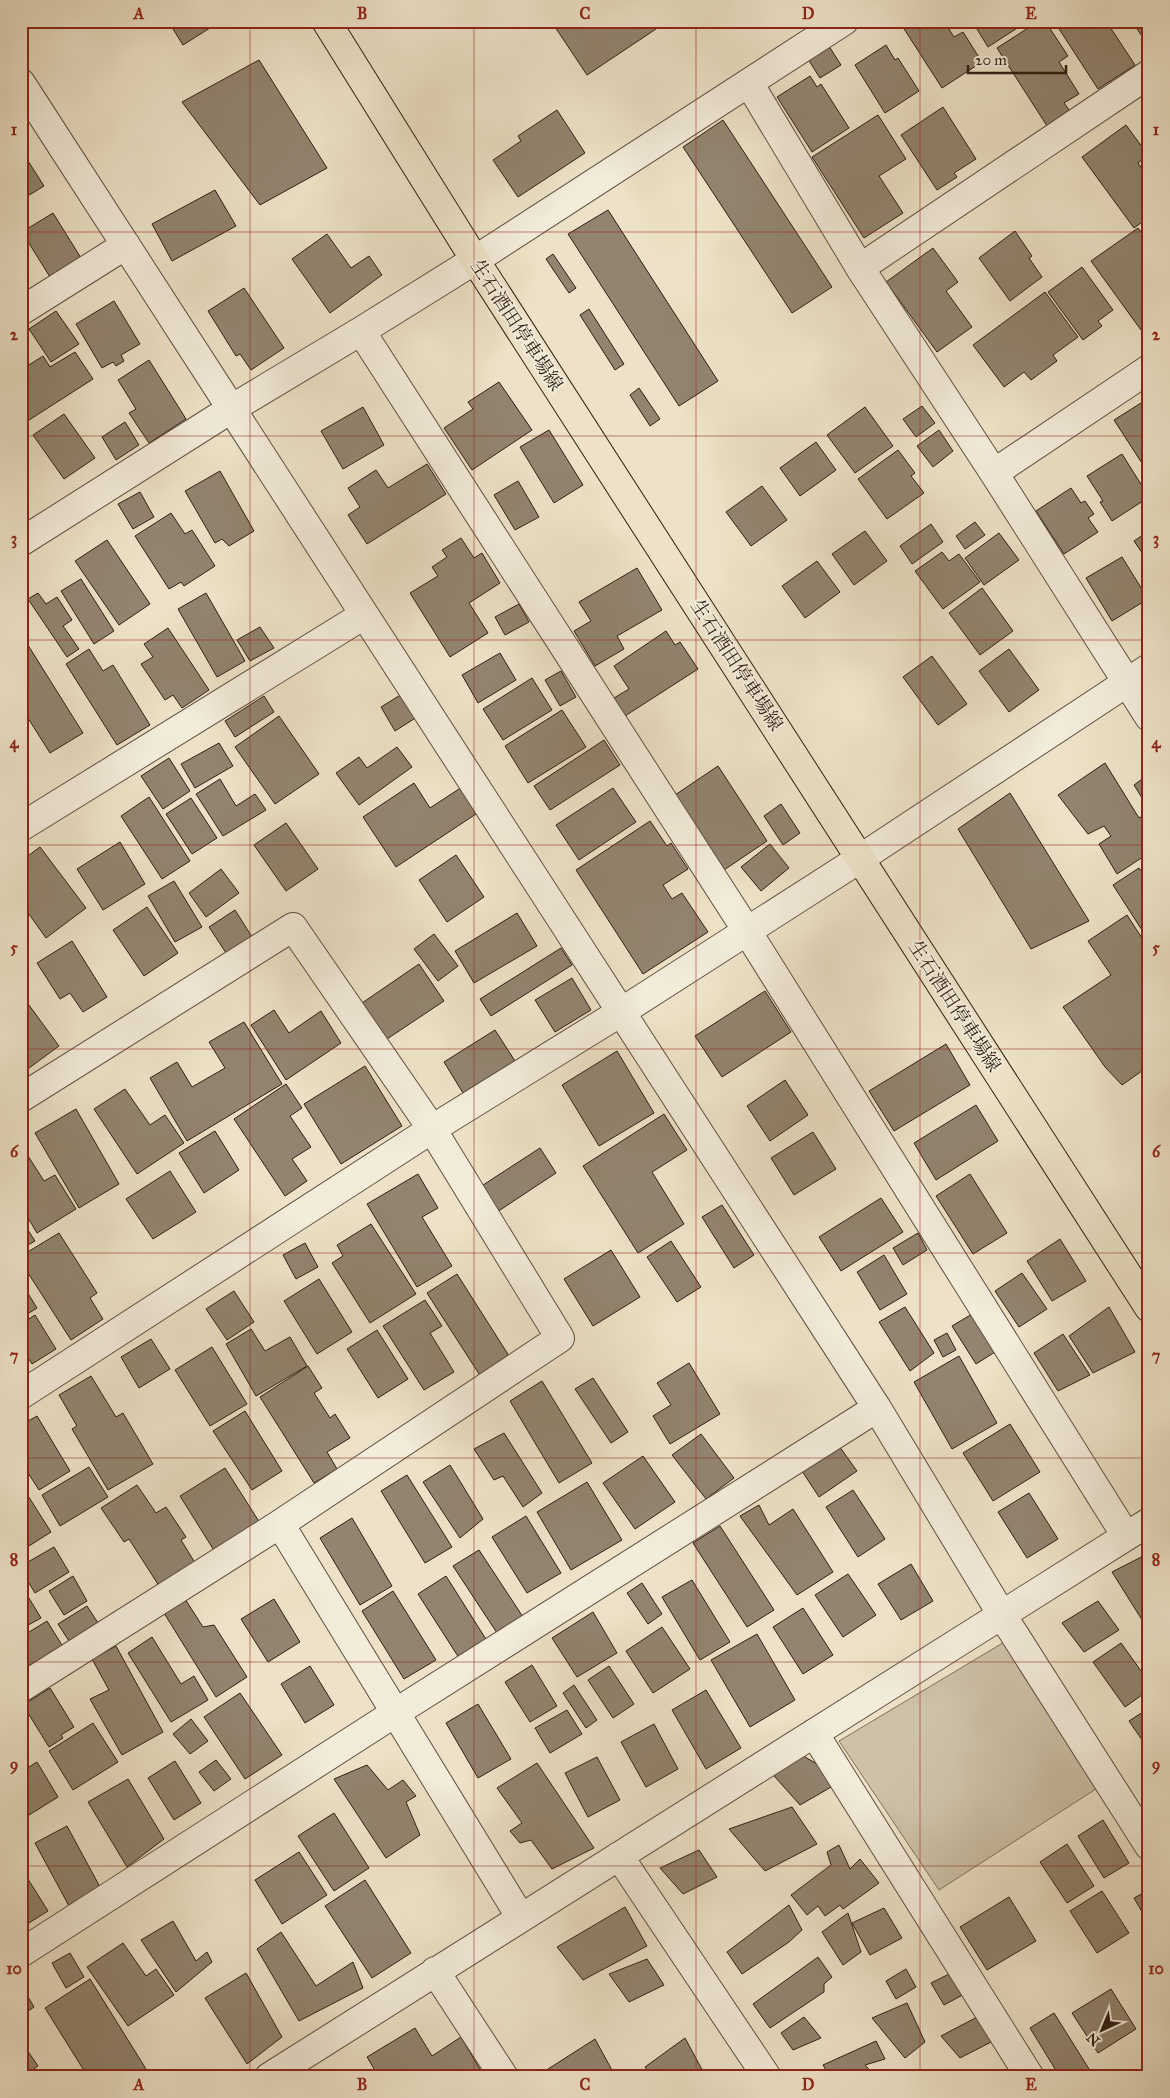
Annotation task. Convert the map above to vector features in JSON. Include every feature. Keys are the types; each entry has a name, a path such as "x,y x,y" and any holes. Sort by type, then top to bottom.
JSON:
{"main road":[{"name":"生石酒田停車場線","path":"326,21 475,260 1149,1308"}],"street":[{"path":"21,542 231,409 475,260 844,21"},
{"path":"860,268 1149,74"},
{"path":"749,83 860,268 994,472 1138,676 1149,717"},
{"path":"23,89 126,245 877,1408 1002,1615 1149,1846"},
{"path":"21,311 126,245"},
{"path":"269,2077 1138,1529 747,931 361,331"},
{"path":"994,472 1149,369"},
{"path":"21,827 364,615"},
{"path":"21,1395 432,1129 621,1012 861,858 1138,676"},
{"path":"21,1098 293,928 432,1129 560,1338 280,1524 21,1688"},
{"path":"21,1953 395,1713 877,1408"},
{"path":"280,1524 521,1918"},
{"path":"814,1733 1030,2077"},
{"path":"619,1856 767,2077"},
{"path":"435,1972 504,2077"}],"shaded area":[{"path":"1006,1641 1099,1787 939,1890 839,1741"}],"building":[{"path":"168,21 221,21 183,45"},
{"path":"551,21 668,21 587,75"},
{"path":"906,21 944,21 954,37 963,32 982,62 942,88 901,24"},
{"path":"972,21 1024,21 1025,23 988,47"},
{"path":"1039,21 1045,21 1068,56 1059,62 1079,94 1064,103 1072,114 1049,129 997,48"},
{"path":"1054,21 1106,21 1135,65 1098,89"},
{"path":"1132,21 1149,21 1149,47"},
{"path":"825,40 841,65 820,78 804,53"},
{"path":"886,45 895,60 898,58 919,91 885,113 855,65"},
{"path":"259,60 327,168 260,205 182,102"},
{"path":"810,76 817,87 821,84 849,128 812,152 777,97"},
{"path":"943,107 976,159 954,173 957,177 937,190 901,135"},
{"path":"557,110 585,153 518,197 493,160 521,141 518,136"},
{"path":"878,115 906,159 879,176 903,213 864,238 812,157"},
{"path":"723,120 832,287 792,313 683,147"},
{"path":"1126,125 1148,155 1138,163 1145,173 1149,170 1149,217 1134,228 1082,157"},
{"path":"21,150 44,186 21,200"},
{"path":"215,190 236,226 172,261 152,224"},
{"path":"608,210 718,381 679,406 568,234"},
{"path":"53,213 81,258 50,277 22,232"},
{"path":"1138,228 1149,243 1149,325 1141,330 1091,261"},
{"path":"1015,231 1032,256 1029,258 1042,277 1010,301 979,258"},
{"path":"327,234 351,268 369,256 382,275 330,313 292,259"},
{"path":"933,248 958,282 946,291 972,327 937,352 886,282"},
{"path":"553,254 576,288 569,293 546,259"},
{"path":"1082,267 1113,310 1098,321 1102,326 1083,340 1048,292"},
{"path":"244,288 284,348 251,370 240,354 236,356 208,311"},
{"path":"1045,292 1078,337 1053,355 1057,361 1031,380 1024,372 1004,387 973,345"},
{"path":"114,301 140,344 121,355 124,361 116,366 113,362 102,368 76,324"},
{"path":"589,309 624,364 615,370 580,315"},
{"path":"56,311 79,344 51,362 29,329"},
{"path":"75,352 93,379 26,422 21,414 21,370 43,356 50,367"},
{"path":"149,360 186,419 149,443 129,413 136,409 118,380"},
{"path":"499,382 532,430 472,470 444,428 473,409 468,402"},
{"path":"639,388 660,419 650,426 630,395"},
{"path":"1149,398 1149,474 1114,420"},
{"path":"922,406 935,423 916,437 903,419"},
{"path":"363,407 384,445 343,469 321,431"},
{"path":"865,407 893,446 855,473 827,435"},
{"path":"64,414 95,458 64,479 33,435"},
{"path":"125,422 139,445 116,460 102,437"},
{"path":"549,430 583,485 554,503 520,447"},
{"path":"939,430 953,451 933,467 917,446"},
{"path":"816,442 836,470 800,496 780,468"},
{"path":"898,450 915,473 911,476 924,493 887,519 858,479"},
{"path":"1122,454 1149,497 1112,521 1100,502 1103,501 1087,476"},
{"path":"427,464 446,494 367,544 348,515 360,507 348,488 376,470 388,488"},
{"path":"220,471 254,531 229,546 222,539 215,543 185,491"},
{"path":"518,481 539,517 515,530 494,495"},
{"path":"762,486 787,520 751,546 726,512"},
{"path":"1071,488 1081,503 1085,501 1094,514 1088,518 1098,532 1064,554 1036,511"},
{"path":"140,492 154,517 133,529 118,504"},
{"path":"171,513 185,534 192,530 215,566 184,586 181,582 169,589 135,536"},
{"path":"975,522 985,535 965,549 956,536"},
{"path":"931,524 943,542 912,564 900,546"},
{"path":"865,531 887,561 854,585 832,554"},
{"path":"1149,531 1149,563 1134,541"},
{"path":"999,533 1019,560 984,585 965,558"},
{"path":"461,538 474,558 482,553 500,583 469,603 488,633 450,657 410,593 438,576 432,567 447,557 442,550"},
{"path":"107,540 150,604 119,625 75,561"},
{"path":"942,552 949,561 959,554 980,582 943,609 915,571"},
{"path":"1122,557 1148,599 1112,621 1086,578"},
{"path":"817,561 840,592 805,618 782,586"},
{"path":"637,568 662,610 617,636 624,649 595,666 574,631 591,621 579,602"},
{"path":"81,579 114,631 94,644 61,591"},
{"path":"982,588 1013,631 980,655 949,613"},
{"path":"38,593 46,604 57,597 72,620 63,626 79,649 67,657 28,599"},
{"path":"206,593 245,661 217,677 178,609"},
{"path":"519,604 529,622 505,635 495,617"},
{"path":"260,627 274,648 250,661 237,640"},
{"path":"168,628 209,690 182,708 173,695 165,700 141,664 153,657 144,644"},
{"path":"666,631 675,645 680,642 698,669 625,716 614,698 629,689 614,666"},
{"path":"21,634 83,733 50,753 21,707"},
{"path":"89,649 103,671 113,665 150,725 117,745 66,664"},
{"path":"1009,649 1039,690 1009,712 979,671"},
{"path":"500,653 516,680 478,703 462,675"},
{"path":"932,656 967,704 938,725 903,677"},
{"path":"561,671 576,697 560,706 545,680"},
{"path":"532,678 552,710 503,740 483,709"},
{"path":"402,694 417,717 395,731 381,707"},
{"path":"264,696 274,712 235,737 225,721"},
{"path":"562,710 586,747 528,783 505,746"},
{"path":"279,716 319,774 275,804 235,747"},
{"path":"604,740 620,765 550,810 534,786"},
{"path":"219,743 233,766 195,788 181,764"},
{"path":"397,747 412,767 359,805 336,773 359,757 367,768"},
{"path":"21,758 29,770 21,775"},
{"path":"169,758 190,791 163,809 141,776"},
{"path":"1105,763 1139,818 1149,812 1149,853 1117,874 1099,844 1111,836 1104,826 1088,834 1058,795"},
{"path":"718,766 767,841 724,870 675,795"},
{"path":"1149,774 1149,809 1134,785"},
{"path":"220,779 236,806 255,794 266,810 223,836 196,794"},
{"path":"414,783 430,808 462,787 479,812 396,867 363,817"},
{"path":"613,788 636,822 579,860 556,825"},
{"path":"1010,793 1089,921 1031,949 958,829"},
{"path":"149,797 190,861 162,879 121,816"},
{"path":"191,798 217,838 192,854 166,814"},
{"path":"781,804 800,833 783,845 764,816"},
{"path":"650,821 667,846 671,843 688,869 663,885 672,899 682,893 708,932 643,974 576,870"},
{"path":"286,823 318,869 286,891 254,845"},
{"path":"120,842 145,884 103,910 77,869"},
{"path":"770,844 789,868 761,891 741,867"},
{"path":"40,847 86,908 46,938 21,903 21,861"},
{"path":"456,855 484,897 447,922 419,880"},
{"path":"1139,868 1149,881 1149,941 1113,885"},
{"path":"221,869 239,893 206,917 189,893"},
{"path":"174,881 202,927 175,942 148,896"},
{"path":"147,907 178,953 144,976 113,930"},
{"path":"235,910 254,940 228,956 209,927"},
{"path":"517,913 537,946 474,983 455,951"},
{"path":"1127,915 1149,949 1149,1066 1122,1085 1105,1067 1063,1007 1111,975 1088,941"},
{"path":"434,934 458,966 438,981 414,949"},
{"path":"72,941 107,997 83,1012 70,993 60,999 37,963"},
{"path":"21,944 29,956 21,961"},
{"path":"561,948 572,965 491,1016 480,999"},
{"path":"419,964 444,1001 387,1039 362,1003"},
{"path":"572,978 591,1010 555,1032 535,1000"},
{"path":"765,991 791,1032 722,1077 695,1036"},
{"path":"26,1001 59,1046 21,1074 21,1005"},
{"path":"274,1010 289,1033 321,1011 341,1043 286,1080 251,1025"},
{"path":"244,1022 282,1084 187,1141 150,1078 177,1062 192,1087 225,1068 209,1042"},
{"path":"495,1030 515,1061 463,1093 444,1062"},
{"path":"946,1044 970,1085 894,1131 869,1091"},
{"path":"617,1051 654,1113 599,1146 562,1085"},
{"path":"365,1066 402,1126 341,1164 304,1104"},
{"path":"785,1080 808,1115 770,1141 747,1106"},
{"path":"286,1084 302,1108 290,1116 311,1147 292,1159 307,1181 285,1196 234,1119"},
{"path":"125,1089 150,1125 165,1115 184,1143 137,1174 94,1109"},
{"path":"976,1105 998,1141 936,1180 914,1143"},
{"path":"76,1109 119,1184 79,1208 35,1133"},
{"path":"664,1114 687,1150 652,1172 684,1224 638,1253 583,1166"},
{"path":"215,1131 239,1170 204,1193 179,1153"},
{"path":"813,1132 836,1169 794,1195 771,1158"},
{"path":"21,1145 44,1181 55,1175 76,1209 37,1233 21,1206"},
{"path":"540,1148 556,1173 497,1212 480,1187"},
{"path":"170,1171 196,1212 153,1239 126,1199"},
{"path":"418,1174 438,1208 422,1217 452,1266 417,1287 367,1204"},
{"path":"970,1174 1007,1233 973,1254 936,1196"},
{"path":"881,1198 903,1232 841,1271 819,1237"},
{"path":"722,1205 754,1255 734,1268 702,1217"},
{"path":"21,1219 35,1241 21,1249"},
{"path":"371,1224 416,1294 370,1323 332,1263 343,1256 337,1245"},
{"path":"59,1233 97,1293 90,1298 103,1319 71,1340 21,1262 21,1256"},
{"path":"918,1233 927,1250 903,1265 893,1248"},
{"path":"1060,1239 1086,1281 1052,1301 1027,1261"},
{"path":"671,1241 701,1287 677,1302 647,1257"},
{"path":"305,1243 318,1267 296,1279 283,1255"},
{"path":"611,1250 640,1297 593,1326 564,1279"},
{"path":"884,1255 907,1294 880,1310 857,1272"},
{"path":"1022,1273 1047,1309 1019,1327 995,1291"},
{"path":"457,1274 511,1359 481,1377 427,1293"},
{"path":"319,1279 352,1332 317,1354 284,1301"},
{"path":"21,1282 37,1308 21,1318"},
{"path":"234,1291 254,1322 227,1340 206,1309"},
{"path":"425,1300 442,1326 430,1333 454,1372 424,1390 383,1326"},
{"path":"905,1307 934,1353 910,1371 879,1322"},
{"path":"1109,1307 1135,1352 1093,1373 1069,1336"},
{"path":"972,1314 995,1352 976,1364 952,1326"},
{"path":"35,1315 56,1349 32,1364 21,1347 21,1324"},
{"path":"251,1329 265,1351 290,1337 307,1366 256,1396 226,1344"},
{"path":"377,1330 408,1379 378,1398 347,1349"},
{"path":"947,1333 956,1350 943,1357 934,1340"},
{"path":"1063,1334 1090,1375 1058,1391 1034,1353"},
{"path":"151,1339 170,1369 139,1388 121,1357"},
{"path":"212,1347 247,1404 210,1426 175,1370"},
{"path":"959,1356 997,1423 952,1449 914,1382"},
{"path":"689,1363 720,1414 670,1444 653,1416 671,1405 657,1383"},
{"path":"308,1366 322,1388 314,1393 330,1418 335,1414 350,1438 327,1452 337,1469 314,1483 260,1397"},
{"path":"91,1376 116,1417 123,1413 153,1464 108,1490 72,1429 77,1426 59,1395"},
{"path":"593,1378 628,1432 611,1443 575,1389"},
{"path":"542,1381 592,1463 559,1483 510,1401"},
{"path":"245,1411 282,1471 252,1490 213,1431"},
{"path":"37,1416 70,1471 39,1490 21,1462 21,1425"},
{"path":"1010,1424 1040,1472 993,1501 963,1453"},
{"path":"504,1433 542,1493 523,1507 503,1476 494,1480 474,1449"},
{"path":"701,1434 734,1478 706,1499 672,1455"},
{"path":"839,1446 857,1471 819,1497 802,1471"},
{"path":"643,1456 675,1502 635,1529 603,1483"},
{"path":"450,1465 483,1519 460,1538 423,1482"},
{"path":"89,1467 108,1497 60,1526 42,1495"},
{"path":"225,1468 260,1523 215,1552 180,1496"},
{"path":"407,1475 452,1547 425,1563 381,1491"},
{"path":"587,1482 622,1540 571,1570 537,1512"},
{"path":"137,1485 156,1513 166,1507 186,1537 181,1540 197,1566 161,1589 129,1539 124,1542 101,1508"},
{"path":"853,1490 885,1539 858,1557 826,1507"},
{"path":"25,1491 51,1532 21,1551 21,1494"},
{"path":"1029,1493 1058,1539 1027,1558 998,1512"},
{"path":"759,1505 769,1525 793,1509 833,1572 797,1595 740,1516"},
{"path":"526,1516 561,1573 527,1593 492,1537"},
{"path":"352,1518 392,1586 360,1605 320,1538"},
{"path":"720,1526 774,1610 747,1627 693,1543"},
{"path":"54,1547 69,1572 35,1593 21,1570 21,1566"},
{"path":"479,1550 525,1620 499,1636 453,1566"},
{"path":"1149,1553 1149,1631 1112,1572"},
{"path":"911,1564 933,1601 901,1620 878,1584"},
{"path":"848,1574 876,1615 843,1637 815,1595"},
{"path":"73,1576 87,1601 64,1615 49,1591"},
{"path":"446,1576 489,1644 461,1661 418,1594"},
{"path":"692,1580 730,1642 700,1660 662,1597"},
{"path":"642,1583 662,1614 648,1624 627,1593"},
{"path":"24,1590 41,1618 21,1629 21,1591"},
{"path":"393,1591 436,1660 404,1679 362,1611"},
{"path":"185,1599 203,1627 214,1625 247,1677 216,1697 164,1613"},
{"path":"274,1599 300,1642 268,1662 241,1619"},
{"path":"1098,1601 1119,1630 1084,1652 1062,1623"},
{"path":"87,1606 100,1626 71,1644 58,1624"},
{"path":"803,1608 833,1655 803,1674 773,1627"},
{"path":"593,1612 617,1653 577,1677 552,1638"},
{"path":"47,1621 65,1650 27,1674 21,1665 21,1637"},
{"path":"662,1627 690,1669 653,1693 626,1651"},
{"path":"757,1634 795,1700 750,1727 711,1660"},
{"path":"152,1637 181,1684 194,1676 208,1700 171,1722 128,1653"},
{"path":"1121,1643 1149,1682 1149,1690 1125,1707 1093,1662"},
{"path":"116,1646 163,1732 122,1755 90,1699 109,1690 92,1659"},
{"path":"532,1665 557,1706 530,1722 505,1682"},
{"path":"310,1666 334,1705 305,1723 281,1684"},
{"path":"609,1666 634,1704 613,1718 588,1680"},
{"path":"574,1685 597,1720 586,1728 563,1693"},
{"path":"50,1688 74,1727 61,1735 63,1738 49,1747 23,1705"},
{"path":"706,1690 741,1748 706,1769 672,1710"},
{"path":"240,1693 282,1755 245,1779 204,1717"},
{"path":"478,1704 511,1759 478,1778 446,1723"},
{"path":"1149,1708 1149,1750 1129,1721"},
{"path":"567,1710 582,1734 550,1753 535,1728"},
{"path":"191,1719 208,1741 190,1754 173,1734"},
{"path":"93,1723 118,1762 73,1790 49,1751"},
{"path":"654,1724 678,1769 646,1787 621,1742"},
{"path":"800,1754 822,1767 833,1786 800,1805 767,1768"},
{"path":"597,1757 620,1800 588,1817 565,1773"},
{"path":"216,1760 231,1779 214,1791 199,1772"},
{"path":"175,1761 201,1803 174,1820 148,1778"},
{"path":"37,1762 58,1797 21,1820 21,1772"},
{"path":"537,1763 594,1848 552,1869 531,1840 520,1843 510,1831 522,1823 497,1788"},
{"path":"367,1765 388,1790 403,1780 416,1796 406,1802 420,1835 386,1858 334,1779"},
{"path":"128,1779 164,1839 127,1867 88,1802"},
{"path":"792,1807 817,1844 765,1871 729,1829"},
{"path":"334,1813 369,1868 334,1891 298,1836"},
{"path":"1103,1820 1129,1863 1104,1878 1078,1836"},
{"path":"67,1826 100,1887 69,1906 35,1843"},
{"path":"1067,1844 1094,1886 1067,1903 1040,1862"},
{"path":"839,1845 850,1869 860,1859 879,1883 843,1909 840,1905 825,1916 818,1906 807,1915 791,1895 831,1865 827,1852"},
{"path":"699,1850 717,1877 683,1894 660,1868"},
{"path":"299,1852 327,1895 282,1924 255,1880"},
{"path":"21,1868 48,1911 21,1928"},
{"path":"365,1880 411,1953 372,1978 325,1906"},
{"path":"1149,1890 1149,1915 1145,1917 1134,1898"},
{"path":"1102,1891 1129,1933 1097,1953 1070,1911"},
{"path":"1009,1897 1036,1941 987,1970 960,1927"},
{"path":"789,1905 802,1930 789,1942 742,1974 727,1952"},
{"path":"625,1907 647,1946 583,1980 557,1947"},
{"path":"884,1908 902,1938 870,1955 852,1923"},
{"path":"848,1913 861,1952 843,1965 822,1932"},
{"path":"173,1921 196,1961 207,1952 212,1962 176,1992 141,1940"},
{"path":"281,1932 316,1986 353,1962 363,1988 299,2021 257,1949"},
{"path":"123,1943 146,1976 156,1969 174,1995 128,2026 87,1967"},
{"path":"70,1953 84,1977 66,1988 52,1963"},
{"path":"818,1957 832,1977 824,1984 824,1992 770,2028 753,2004"},
{"path":"647,1959 664,1985 629,2002 609,1974"},
{"path":"906,1969 916,1987 896,1999 886,1981"},
{"path":"955,1971 968,1992 944,2005 931,1983"},
{"path":"246,1973 282,2037 247,2064 205,1998"},
{"path":"90,1979 151,2077 88,2077 45,2008"},
{"path":"21,1985 34,2007 21,2016"},
{"path":"1111,1989 1136,2029 1098,2053 1072,2013"},
{"path":"907,2003 925,2042 905,2058 872,2018"},
{"path":"1054,2013 1094,2077 1060,2077 1030,2028"},
{"path":"981,2015 997,2039 960,2058 941,2036"},
{"path":"804,2017 821,2038 793,2050 781,2033"},
{"path":"415,2028 432,2056 461,2037 481,2071 471,2077 379,2077 367,2057"},
{"path":"685,2038 706,2077 652,2077 645,2067"},
{"path":"595,2039 613,2072 606,2077 554,2077 548,2069"},
{"path":"21,2041 38,2066 22,2077 21,2077"},
{"path":"876,2041 885,2059 865,2065 876,2077 830,2077 823,2065"}]}
